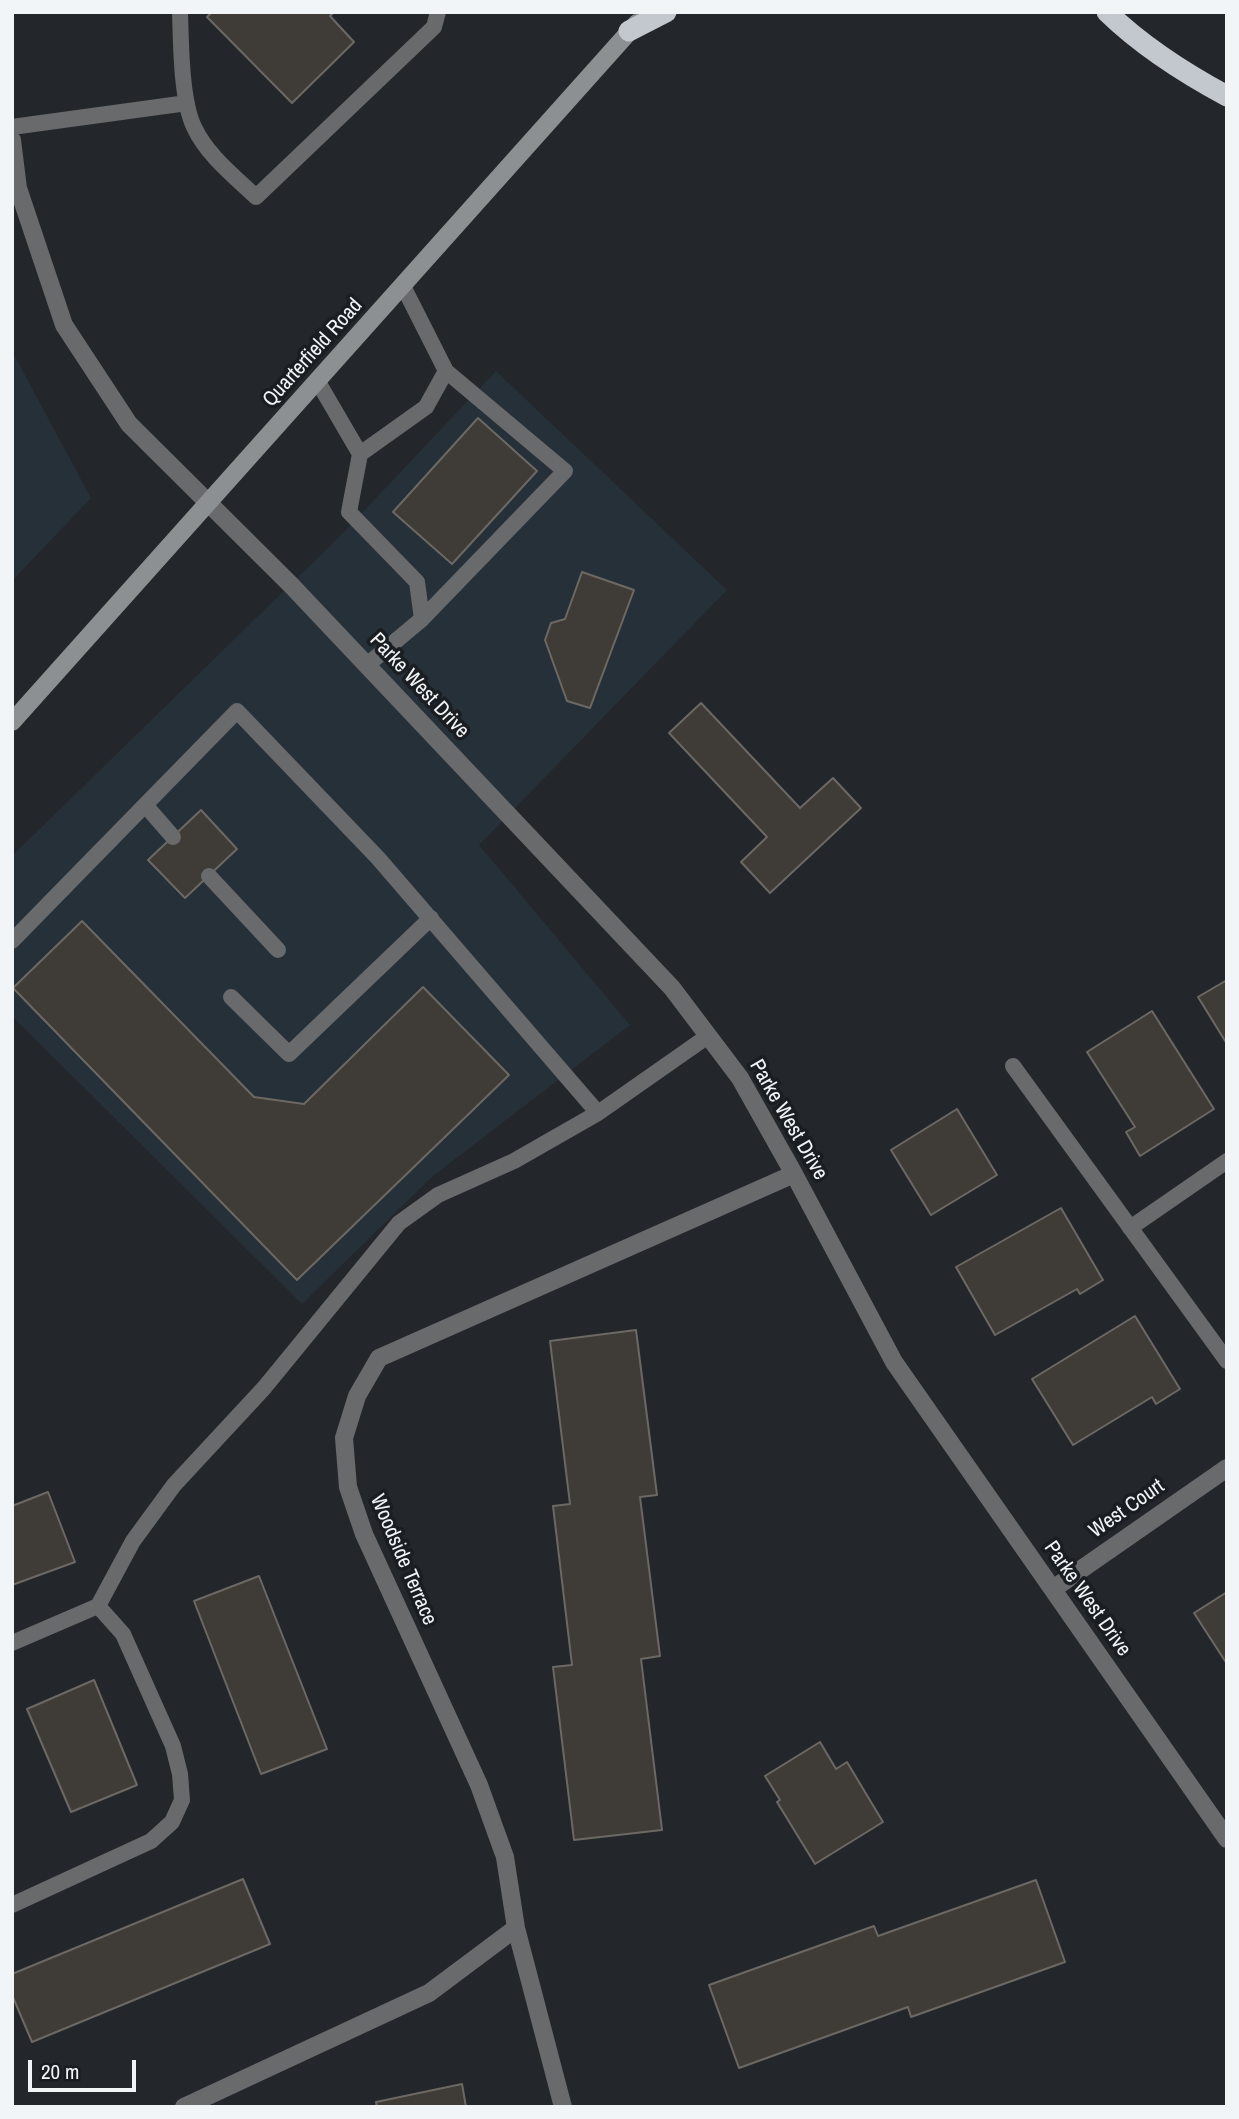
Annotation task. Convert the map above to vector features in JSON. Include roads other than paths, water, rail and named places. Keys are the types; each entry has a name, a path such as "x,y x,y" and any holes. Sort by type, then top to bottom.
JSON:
{"highway":[{"path":"629,31 666,12"},
{"path":"1107,12 1202,83 1227,96"}],"main road":[{"name":"Quarterfield Road","path":"12,722 646,12"}],"street":[{"name":"Parke West Drive","path":"12,140 18,188 64,326 129,424 367,665 663,978 740,1078 894,1362 1227,1839"},
{"name":"Woodside Terrace","path":"562,2107 516,1928 505,1857 479,1785 364,1534 348,1487 344,1437 357,1396 379,1358 794,1174"},
{"name":"West Court","path":"1053,1589 1227,1468"},
{"path":"184,2107 429,1993 516,1928"}],"lane":[{"path":"180,12 187,103 193,126 219,162 256,197 434,27 438,12"},
{"path":"12,127 187,103"},
{"path":"367,665 422,620 565,471 446,371 403,286"},
{"path":"360,454 426,407 446,371"},
{"path":"318,382 360,454 349,512 417,582 422,620"},
{"path":"12,941 237,711 378,858 598,1113"},
{"path":"146,806 173,837"},
{"path":"209,876 278,950"},
{"path":"231,997 289,1054 431,918"},
{"path":"12,1643 99,1606 133,1541 174,1485 264,1388 399,1223 438,1195 514,1161 598,1113 708,1036"},
{"path":"1013,1066 1227,1361"},
{"path":"1130,1228 1227,1161"},
{"path":"12,1905 151,1841 172,1822 182,1800 180,1774 173,1746 123,1634 99,1606"}]}
